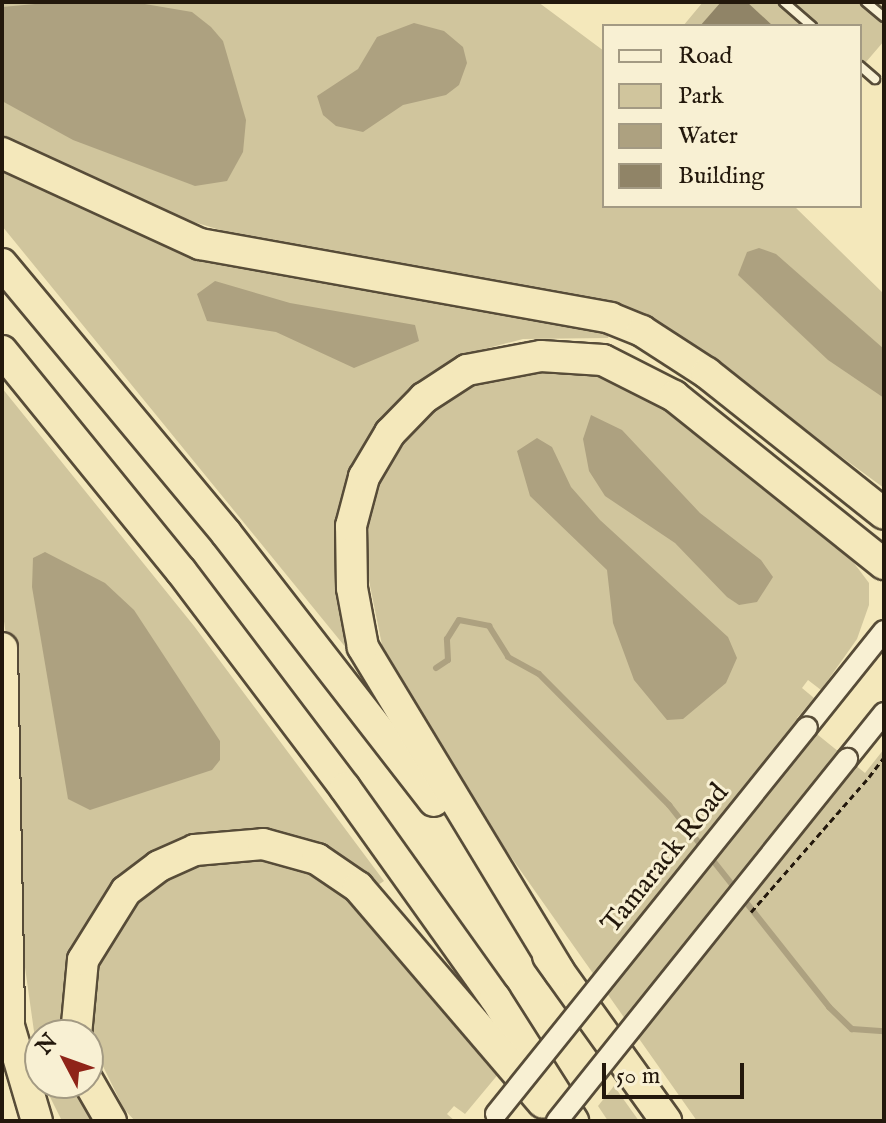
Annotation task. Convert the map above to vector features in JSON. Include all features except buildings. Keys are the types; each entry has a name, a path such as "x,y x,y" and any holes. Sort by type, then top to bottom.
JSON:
{"highway":[{"path":"2,153 200,244 632,327 707,373 884,514"},
{"path":"2,264 279,600 559,971 666,1121"},
{"path":"2,351 328,765 495,998 573,1121"},
{"path":"559,971 363,647 352,588 351,526 364,477 390,433 424,398 467,370 541,356 603,360 674,396 884,564"},
{"path":"2,648 9,1026 37,1121"},
{"path":"77,1019 83,960 126,891 159,866 195,850 244,843 284,847 330,867 365,894 558,1121"},
{"path":"98,1099 111,1121"}],"street":[{"name":"Tamarack Road","path":"494,1118 884,631"},
{"path":"558,1121 884,713"}],"lane":[{"path":"784,2 810,24"},
{"path":"866,2 884,17"},
{"path":"862,68 875,79"}],"path":[{"path":"743,921 884,757"}],"green space":[{"path":"2,2 538,2 602,50 602,208 796,208 884,294 884,488 689,345 602,302 237,235 167,214 40,157 2,134"},
{"path":"703,2 884,2 884,41 862,67 862,24 685,24"},
{"path":"2,166 72,201 610,329 608,338 523,339 469,353 450,363 377,432 351,654 2,226"},
{"path":"552,362 627,380 848,555 869,583 869,605 857,639 821,690 808,680 802,688 814,698 797,718 865,773 884,749 884,1121 697,1121 437,752 384,655 366,566 368,519 382,476 424,416 469,383"},
{"path":"2,388 194,626 384,881 375,887 269,834 106,896 70,964 65,1019 32,1019 21,939 12,678 2,607"},
{"path":"241,855 305,867 351,895 500,1072 465,1114 454,1106 447,1114 455,1121 135,1121 124,1109 104,1068 104,1019 94,1019 96,963 127,908 183,866"},
{"path":"614,1086 639,1121 608,1121 598,1106"},
{"path":"51,1099 83,1099 95,1121 62,1121"}],"water":[{"path":"57,2 133,2 192,12 211,27 223,41 246,120 243,152 227,181 195,186 73,140 2,101 2,7"},
{"path":"414,23 444,31 463,47 467,63 459,85 446,95 403,105 363,132 336,126 323,115 317,96 358,69 377,37"},
{"path":"759,248 776,254 884,349 884,398 828,360 738,275 747,252"},
{"path":"215,281 290,303 415,325 419,341 354,368 276,332 207,321 197,294"},
{"path":"591,415 622,430 700,513 761,560 773,577 757,602 739,605 727,597 675,543 605,496 589,471 583,439"},
{"path":"537,438 552,447 571,487 600,520 728,637 737,658 726,683 683,719 667,720 634,680 613,623 607,570 530,496 517,451"},
{"path":"45,552 105,583 134,610 220,741 220,760 212,770 90,810 68,799 32,587 33,558"}],"waterway":[{"path":"436,668 448,660 447,639 459,620 489,626 508,657 539,674 669,805 829,1007 852,1029 884,1031"}]}
